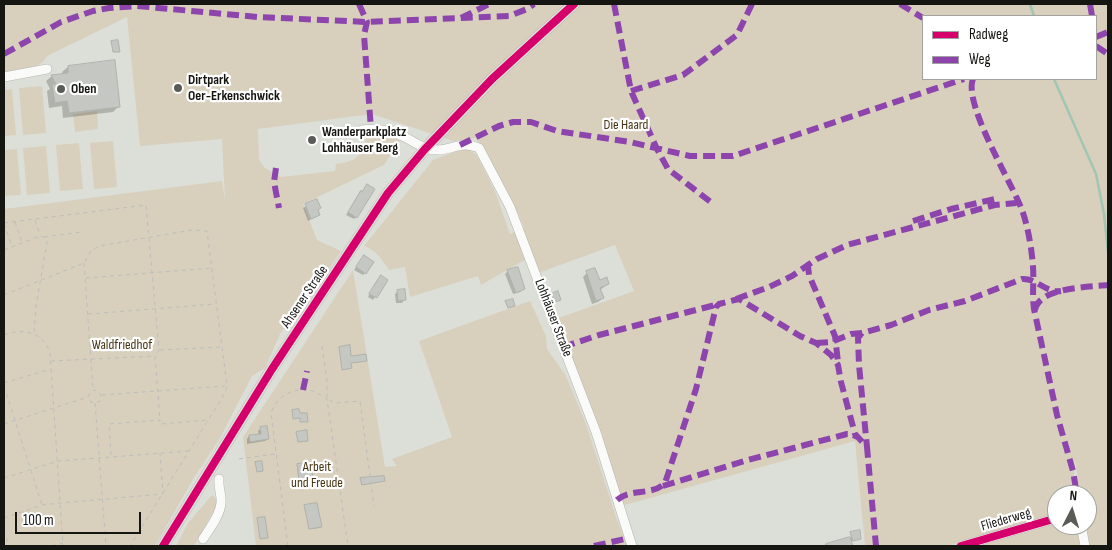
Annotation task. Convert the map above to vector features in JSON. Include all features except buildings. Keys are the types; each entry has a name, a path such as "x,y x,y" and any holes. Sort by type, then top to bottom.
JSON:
{"main road":[{"name":"Ahsener Straße","path":"162,546 277,361 388,193 425,149 492,79 574,4"}],"street":[{"path":"4,77 47,69"},
{"path":"362,130 370,129 398,134 425,149"},
{"name":"Lohhäuser Straße","path":"425,149 438,150 470,144 479,148 505,198 596,432 632,546"},
{"path":"203,540 221,507 218,488 220,479"},
{"name":"Fliederweg","path":"962,546 1047,521"}],"path":[{"path":"12,247 4,223 146,205 159,350 155,356 160,424 210,420"},
{"path":"34,219 40,236"},
{"path":"15,221 22,243"},
{"path":"94,390 84,263 91,251 99,246 192,230 207,232 227,386 210,420 130,546"},
{"path":"4,250 40,236 81,232"},
{"path":"4,237 8,235"},
{"path":"34,333 40,280 47,242 44,237"},
{"path":"4,294 84,263"},
{"path":"85,278 212,268"},
{"path":"88,314 217,304"},
{"path":"4,335 21,331 34,333 48,346 63,546"},
{"path":"322,346 348,546"},
{"path":"159,350 222,347"},
{"path":"50,361 155,356"},
{"path":"42,506 4,384 51,369"},
{"path":"101,395 227,386"},
{"path":"94,390 100,392 101,395"},
{"path":"4,424 88,397 94,390"},
{"path":"288,546 271,413 273,406 284,394 303,390 313,391 335,403 360,400 374,506"},
{"path":"88,397 90,402 95,403 100,401 101,395"},
{"path":"95,403 106,546"},
{"path":"111,457 109,424 160,420"},
{"path":"4,478 58,462 190,451"},
{"path":"160,453 162,494"},
{"path":"239,458 275,454"},
{"path":"4,518 60,502 162,494"},
{"path":"4,530 9,546"},
{"path":"52,546 63,542"}],"green space":[{"path":"4,4 1108,4 1108,546 1089,546 1087,535 1097,535 1097,485 1079,485 1075,459 1074,485 1047,485 1047,519 947,546 865,546 855,441 621,506 556,319 634,291 615,245 538,273 530,257 481,285 478,276 410,297 405,267 389,270 376,253 364,246 433,160 465,148 476,154 496,194 510,234 524,227 516,209 476,138 453,141 372,114 258,129 259,160 265,168 281,177 335,171 336,164 352,160 361,152 369,126 400,141 384,165 303,204 317,240 341,251 312,294 280,334 265,368 252,376 219,440 195,476 155,546 4,546 4,209 222,181 225,200 222,139 140,146 127,17 47,56 39,65 4,73"},
{"path":"42,86 46,133 23,135 19,88"},
{"path":"12,89 16,135 4,136 4,90"},
{"path":"97,111 98,129 75,132 73,114"},
{"path":"113,141 117,187 94,189 90,143"},
{"path":"79,143 83,189 60,191 56,145"},
{"path":"46,146 50,193 27,195 23,148"},
{"path":"17,149 21,195 4,196 4,150"},
{"name":"Arbeit und Freude","path":"353,270 385,467 397,466 392,459 452,437 419,341 530,301 546,336 547,349 566,376 586,424 617,520 628,546 256,546 243,437"},
{"path":"212,495 219,501 194,546 176,546 188,523"},
{"path":"1047,524 1047,535 1079,535 1081,546 974,546"}],"waterway":[{"path":"1030,4 1034,15"},
{"path":"1054,80 1096,174 1104,214 1108,252"}],"marked path":[{"path":"359,4 367,22 364,35 371,129"},
{"path":"461,18 489,4"},
{"path":"4,54 61,22 93,11 109,8 137,6 258,17 367,22 509,16 534,4"},
{"path":"614,4 631,91 657,149 668,169 712,203"},
{"path":"631,91 683,75 737,35 752,4"},
{"path":"900,4 922,17"},
{"path":"1090,4 1092,15"},
{"path":"1097,37 1108,32"},
{"path":"1097,47 1108,54"},
{"path":"460,145 499,126 513,122 531,122 557,131 630,142 690,156 733,156 961,80"},
{"path":"973,80 972,91 981,124 1017,198 1026,223 1032,261 1034,309 1057,415 1075,485"},
{"path":"276,168 274,182 279,208"},
{"path":"913,221 951,209 995,199"},
{"path":"736,299 792,276 817,259 847,245 995,205 1016,203 1021,206"},
{"path":"809,263 809,275 835,336 838,362"},
{"path":"816,343 831,342 851,334 891,325 929,310 965,301 1022,279 1027,279 1050,290 1061,291"},
{"path":"1035,310 1039,302 1055,293 1078,288 1108,285"},
{"path":"617,500 622,496 654,489 665,483 696,389 716,307 719,304 739,299 800,336 816,343 831,355 838,365 855,434 867,447 876,546"},
{"path":"563,347 599,335 719,304"},
{"path":"862,333 858,338 859,365 867,447"},
{"path":"303,390 307,371"},
{"path":"663,486 748,460 847,434 857,437"},
{"path":"594,546 629,538"}],"cycle path":[{"path":"163,546 272,369 388,193 425,149 492,79 574,4"},
{"path":"961,546 1047,521"}],"place":[{"name":"Dirtpark Oer-Erkenschwick","path":"178,88"},
{"name":"Oben","path":"61,89"},
{"name":"Wanderparkplatz Lohhäuser Berg","path":"312,140"}],"park label":[{"name":"Die Haard","path":"626,125"},
{"name":"Waldfriedhof","path":"122,345"}]}
